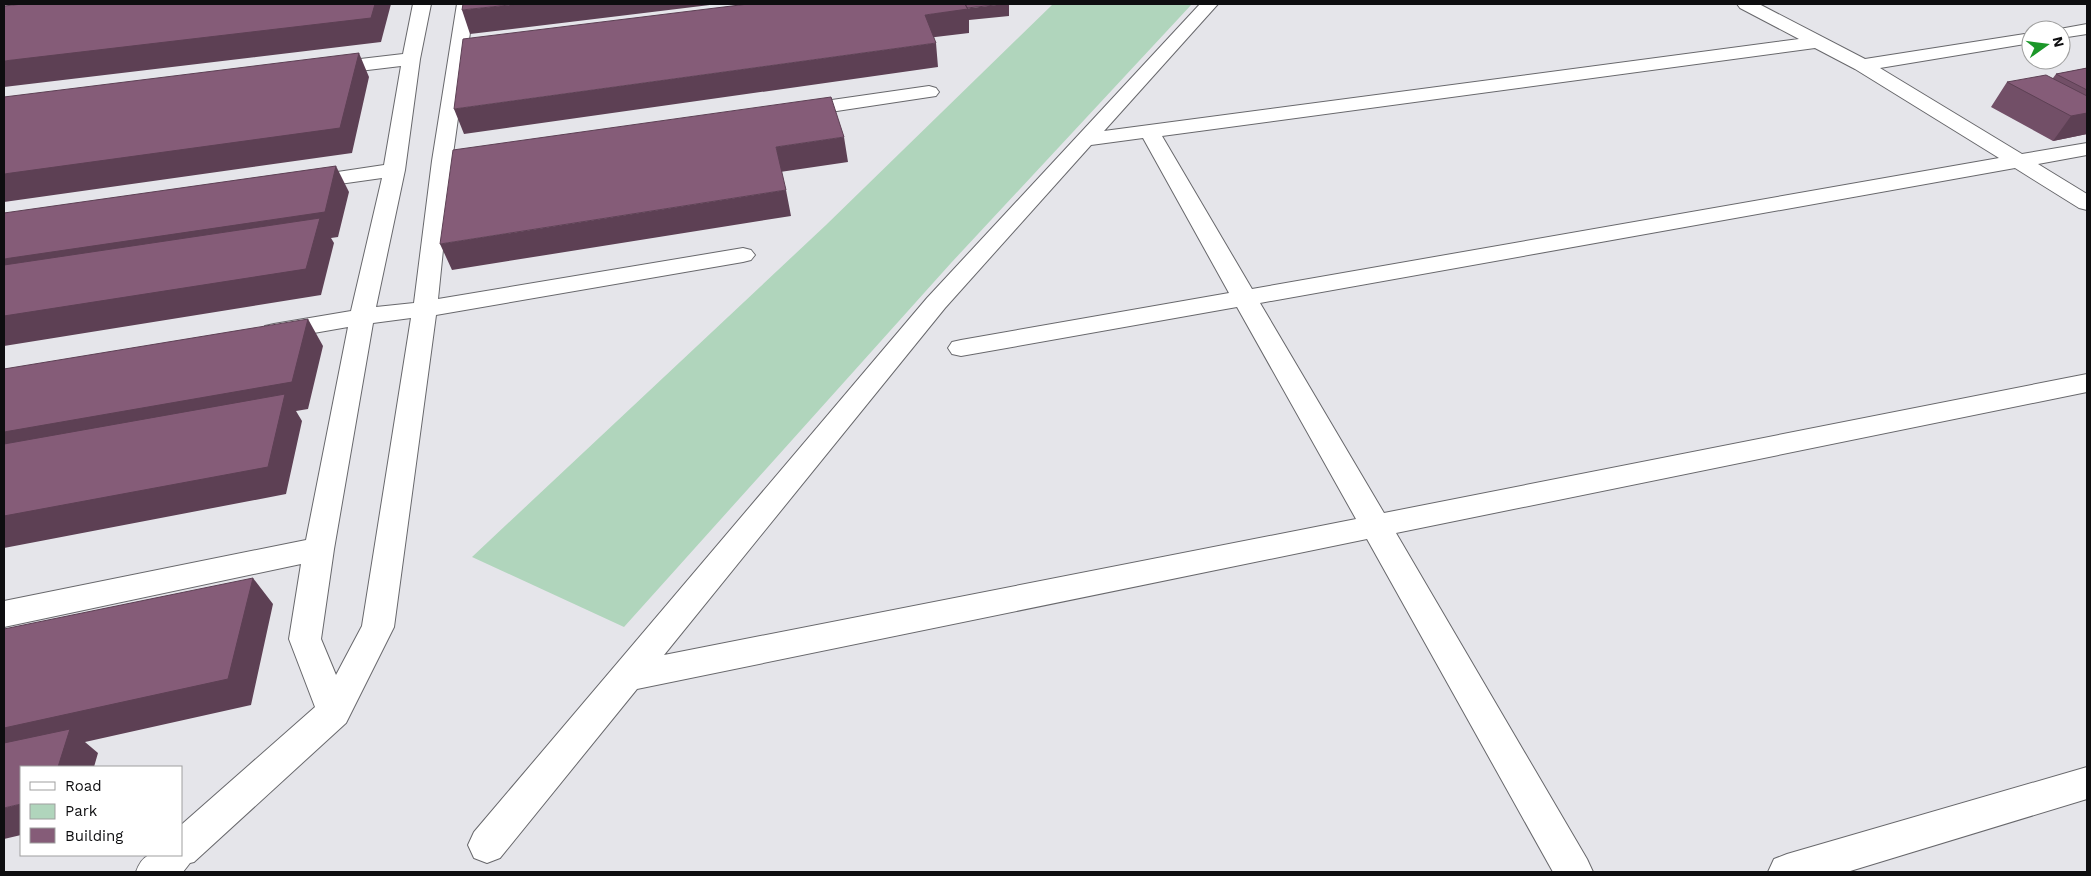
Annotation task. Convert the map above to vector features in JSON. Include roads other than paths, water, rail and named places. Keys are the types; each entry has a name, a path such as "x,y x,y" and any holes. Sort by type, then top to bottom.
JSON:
{"street":[{"path":"334,712 305,639 319,549 362,317 394,170 411,59 422,4"},
{"path":"182,848 334,712 378,627 425,309 452,160 469,42 465,4"},
{"path":"487,845 936,303 1210,4"},
{"path":"1746,4 1862,65 2087,203"},
{"path":"2071,31 2087,29"},
{"path":"1862,65 2021,40"},
{"path":"1085,140 1817,42"},
{"path":"304,72 411,59"},
{"path":"783,113 929,92"},
{"path":"1149,131 1574,872"},
{"path":"961,348 2087,149"},
{"path":"287,185 394,170"},
{"path":"256,335 362,317 425,309 743,255"},
{"path":"626,677 2087,383"},
{"path":"4,614 319,549"},
{"path":"1786,872 2087,783"},
{"path":"155,872 174,856"}]}
